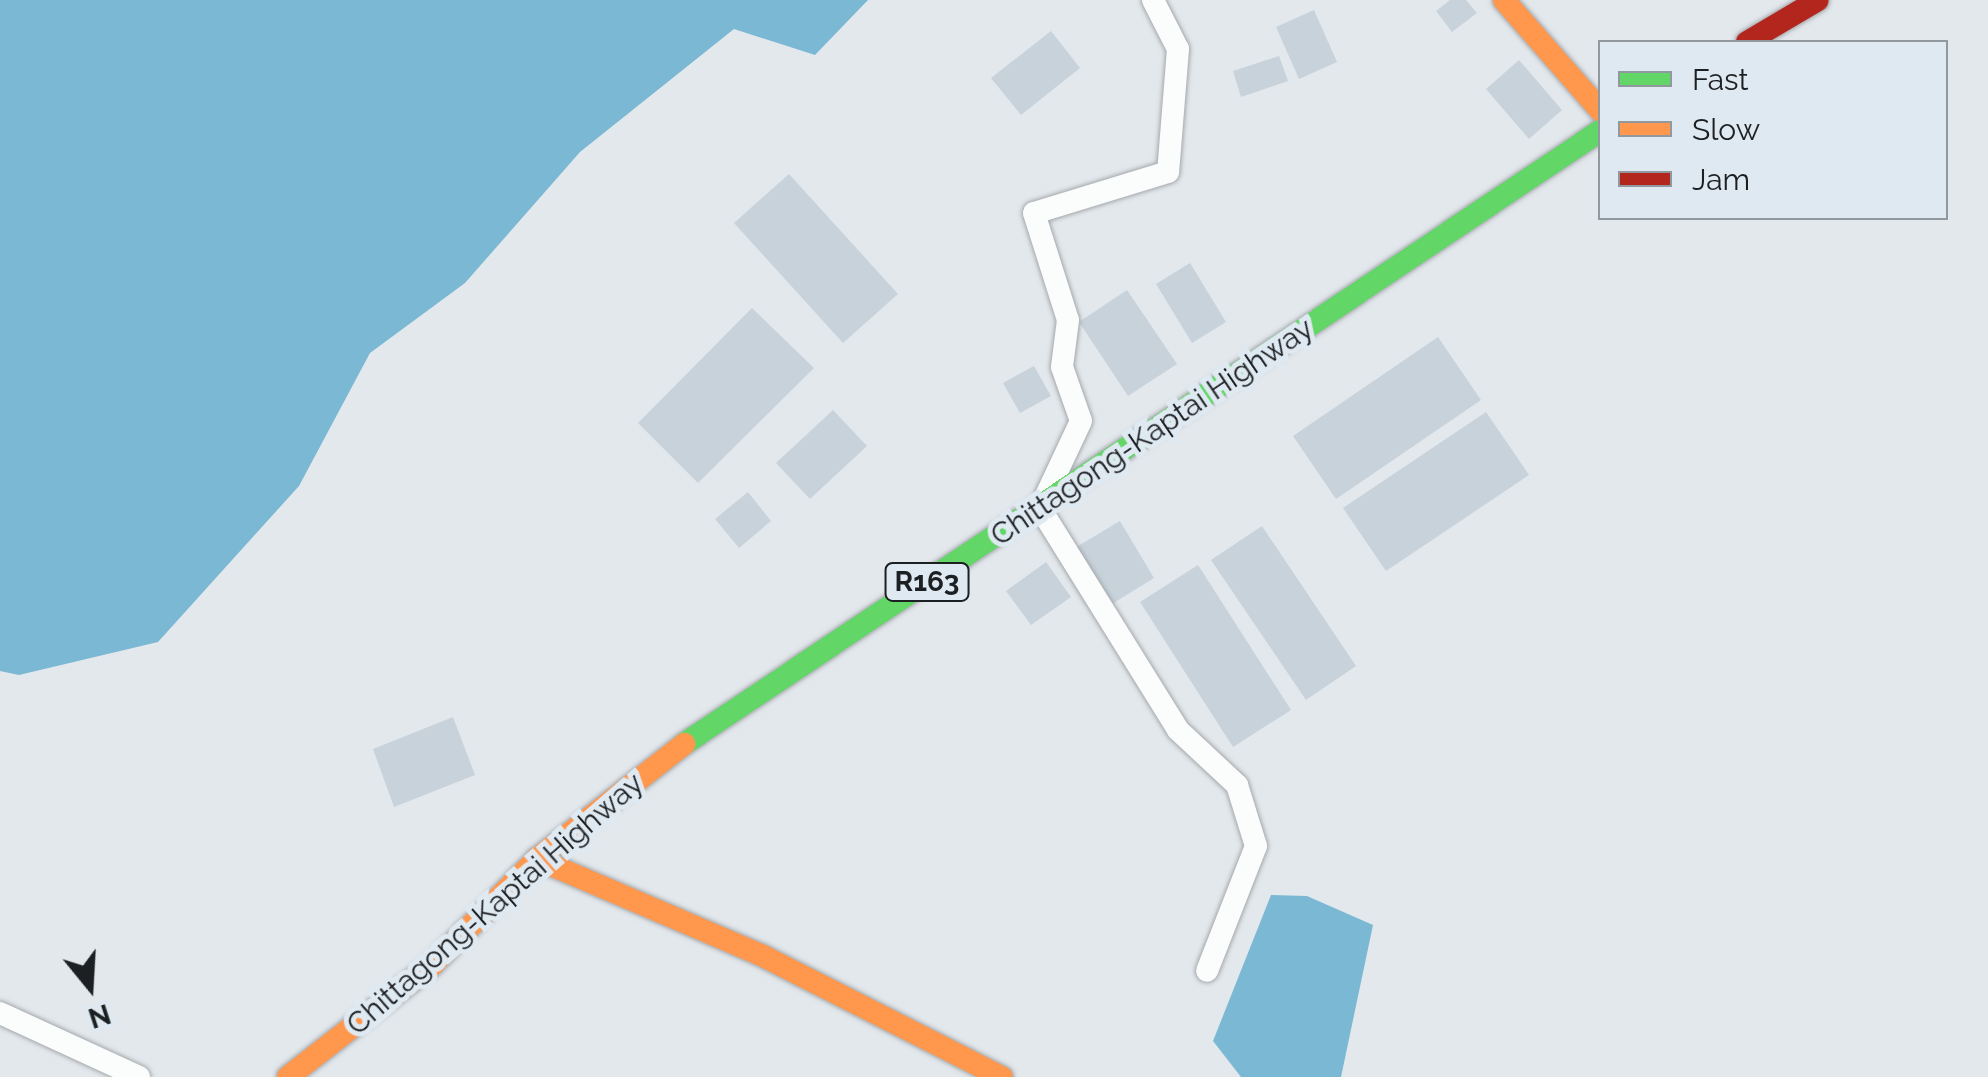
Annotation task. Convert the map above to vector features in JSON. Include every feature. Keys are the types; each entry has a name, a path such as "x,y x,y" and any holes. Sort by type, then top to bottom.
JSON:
{"main road":[{"path":"1504,0 1598,108"},
{"path":"1750,40 1818,0"},
{"name":"Chittagong-Kaptai Highway","path":"288,1077 432,964 536,859 719,717 1040,508 1598,132"},
{"path":"536,859 763,956 1002,1077"}],"lane":[{"path":"1154,0 1178,49 1168,172 1034,212 1068,320 1062,366 1082,422 1040,508 1178,730 1237,785 1256,846 1206,971"},
{"path":"0,1013 139,1077"}],"water":[{"path":"0,0 868,0 815,55 734,29 580,152 465,283 370,353 299,486 158,642 19,675 0,671"},
{"path":"1271,895 1307,896 1373,925 1341,1077 1241,1077 1213,1041"}],"building":[{"path":"1450,0 1466,0 1477,13 1452,32 1436,11"},
{"path":"1314,10 1337,62 1299,79 1276,27"},
{"path":"1051,31 1080,68 1021,115 991,78"},
{"path":"1279,56 1288,81 1241,97 1233,71"},
{"path":"1519,60 1562,110 1529,139 1486,89"},
{"path":"789,174 898,294 843,343 734,223"},
{"path":"1190,263 1226,322 1192,343 1156,284"},
{"path":"1127,290 1177,364 1128,396 1079,322"},
{"path":"752,308 814,368 698,483 638,423"},
{"path":"1438,337 1481,400 1336,499 1293,436"},
{"path":"1034,366 1051,396 1020,413 1003,383"},
{"path":"833,410 867,446 810,499 776,463"},
{"path":"1486,412 1529,475 1386,571 1343,508"},
{"path":"748,492 771,521 739,548 715,519"},
{"path":"1120,521 1154,578 1107,607 1073,549"},
{"path":"1262,526 1356,666 1306,700 1211,560"},
{"path":"1046,562 1071,597 1031,625 1006,591"},
{"path":"1198,565 1291,710 1233,747 1140,602"},
{"path":"453,717 475,775 394,807 373,749"}],"traffic: fast":[{"path":"684,744 1598,132"}],"traffic: slow":[{"path":"1504,0 1598,108"},
{"path":"288,1077 433,964 537,859 684,744"},
{"path":"537,859 763,956 1002,1077"}],"traffic: jam":[{"path":"1750,40 1818,0"}]}
